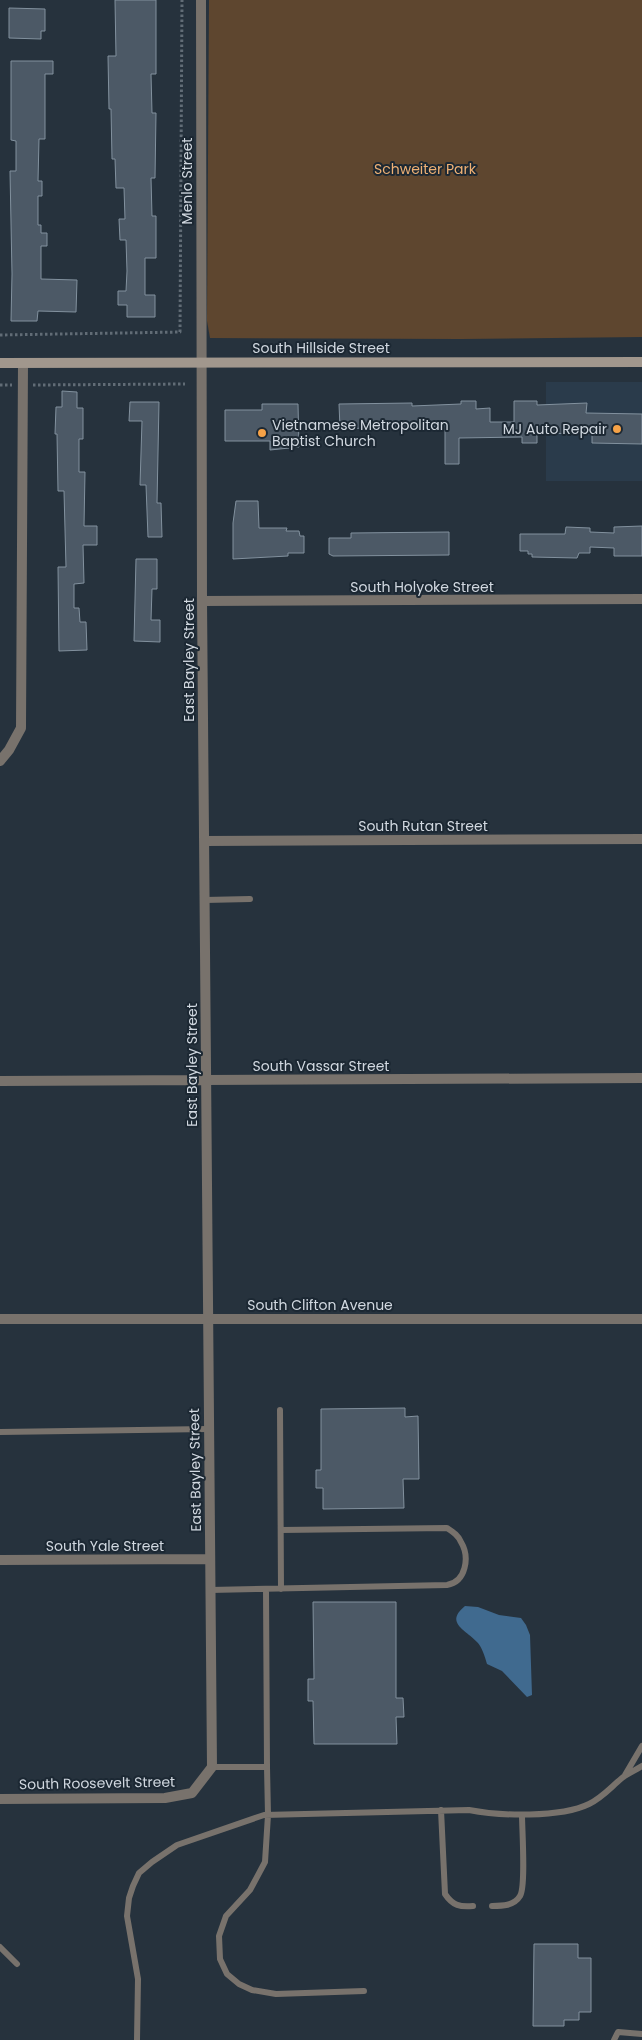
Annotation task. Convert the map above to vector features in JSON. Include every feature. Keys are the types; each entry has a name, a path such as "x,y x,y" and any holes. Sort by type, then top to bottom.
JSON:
{"main road":[{"name":"South Hillside Street","path":"0,363 642,362"}],"street":[{"name":"Menlo Street","path":"201,0 201,362"},
{"name":"East Bayley Street","path":"201,362 212,1767"},
{"path":"0,761 9,750 21,728 23,363"},
{"name":"South Holyoke Street","path":"202,601 642,599"},
{"name":"South Rutan Street","path":"204,841 642,839"},
{"name":"South Vassar Street","path":"0,1081 642,1078"},
{"name":"South Clifton Avenue","path":"0,1319 641,1319"},
{"name":"South Yale Street","path":"0,1560 210,1559"},
{"name":"South Roosevelt Street","path":"0,1799 165,1798 192,1793 212,1767"}],"lane":[{"path":"204,900 250,899"},
{"path":"280,1410 281,1589"},
{"path":"0,1432 208,1429"},
{"path":"210,1590 453,1584 463,1574 465,1551 457,1535 446,1528 281,1530"},
{"path":"266,1589 266,1767 268,1815 265,1862 250,1890 226,1916 219,1936 220,1959 227,1974 239,1984 252,1990 276,1994 364,1991"},
{"path":"624,1776 642,1746"},
{"path":"136,2040 138,1979 127,1916 129,1898 139,1873 177,1845 244,1821 268,1815 469,1810 522,1815 566,1810 587,1805 603,1796 624,1776 642,1766"},
{"path":"212,1767 266,1767"},
{"path":"441,1810 445,1894 457,1906 473,1906"},
{"path":"492,1906 512,1903 521,1896 523,1883 522,1815"},
{"path":"0,1947 18,1964"},
{"path":"614,2040 618,2032 642,2034"}],"path":[{"path":"0,335 180,332 182,0"},
{"path":"0,385 185,384"}],"shaded area":[{"path":"546,382 642,382 642,481 546,481"}],"green space":[{"name":"Schweiter Park","path":"209,0 642,0 642,337 461,339 210,338 207,321"}],"water":[{"path":"465,1606 478,1607 499,1615 521,1618 530,1635 532,1695 527,1697 502,1671 487,1664 479,1644 457,1622 456,1617"}],"building":[{"path":"115,0 156,0 156,74 151,74 152,113 156,113 155,178 151,178 152,216 156,216 156,258 145,258 145,295 155,295 155,317 127,317 127,305 118,305 118,291 126,291 127,271 126,240 120,240 119,219 125,219 124,188 116,188 115,159 112,159 111,109 109,109 108,56 116,56"},
{"path":"9,8 45,9 45,31 41,31 41,39 9,38"},
{"path":"11,61 53,61 53,74 45,74 45,139 39,139 38,181 42,181 42,196 38,196 38,225 41,225 41,233 47,233 47,246 41,246 41,279 77,280 76,312 38,311 37,321 11,321 10,171 16,171 16,141 11,140"},
{"path":"62,391 77,392 77,408 83,408 83,439 79,439 79,472 85,472 84,526 97,526 97,545 83,545 84,583 74,584 74,608 79,608 80,622 86,622 87,650 59,651 58,567 66,567 64,491 58,491 57,434 55,434 56,407 62,407"},
{"path":"461,401 476,401 476,409 490,408 490,422 514,422 514,401 537,401 537,405 587,403 586,413 642,414 642,444 592,443 592,434 537,433 537,443 522,443 522,437 459,438 459,464 445,464 445,426 412,427 412,429 340,428 339,404 412,403 412,406 461,404"},
{"path":"130,402 159,402 157,503 161,503 162,537 148,537 146,485 140,485 142,421 129,421"},
{"name":"Vietnamese Metropolitan Baptist Church","path":"262,404 298,404 299,447 270,450 270,441 225,441 225,410 262,410"},
{"path":"236,501 258,501 259,528 287,528 286,531 299,531 300,536 304,536 304,553 288,553 288,556 233,559 233,523"},
{"path":"642,526 642,556 614,556 614,548 590,547 590,553 579,553 577,558 532,557 532,554 528,554 528,551 520,551 520,534 565,534 566,527 590,528 590,532 614,533 614,527"},
{"path":"449,532 449,555 333,556 329,554 329,538 351,538 351,533"},
{"path":"136,559 157,559 157,589 152,589 151,620 160,620 160,642 134,641"},
{"path":"405,1408 405,1417 418,1416 419,1479 403,1479 404,1508 323,1509 323,1488 316,1488 316,1470 321,1470 321,1409"},
{"path":"313,1602 396,1602 396,1698 403,1698 404,1717 396,1717 397,1744 314,1744 313,1701 308,1701 308,1679 314,1679"},
{"path":"534,1944 578,1944 578,1958 591,1958 591,2012 579,2012 579,2020 564,2020 564,2026 533,2026"}],"place":[{"name":"MJ Auto Repair","path":"617,429"},
{"name":"Vietnamese Metropolitan Baptist Church","path":"262,433"}]}
